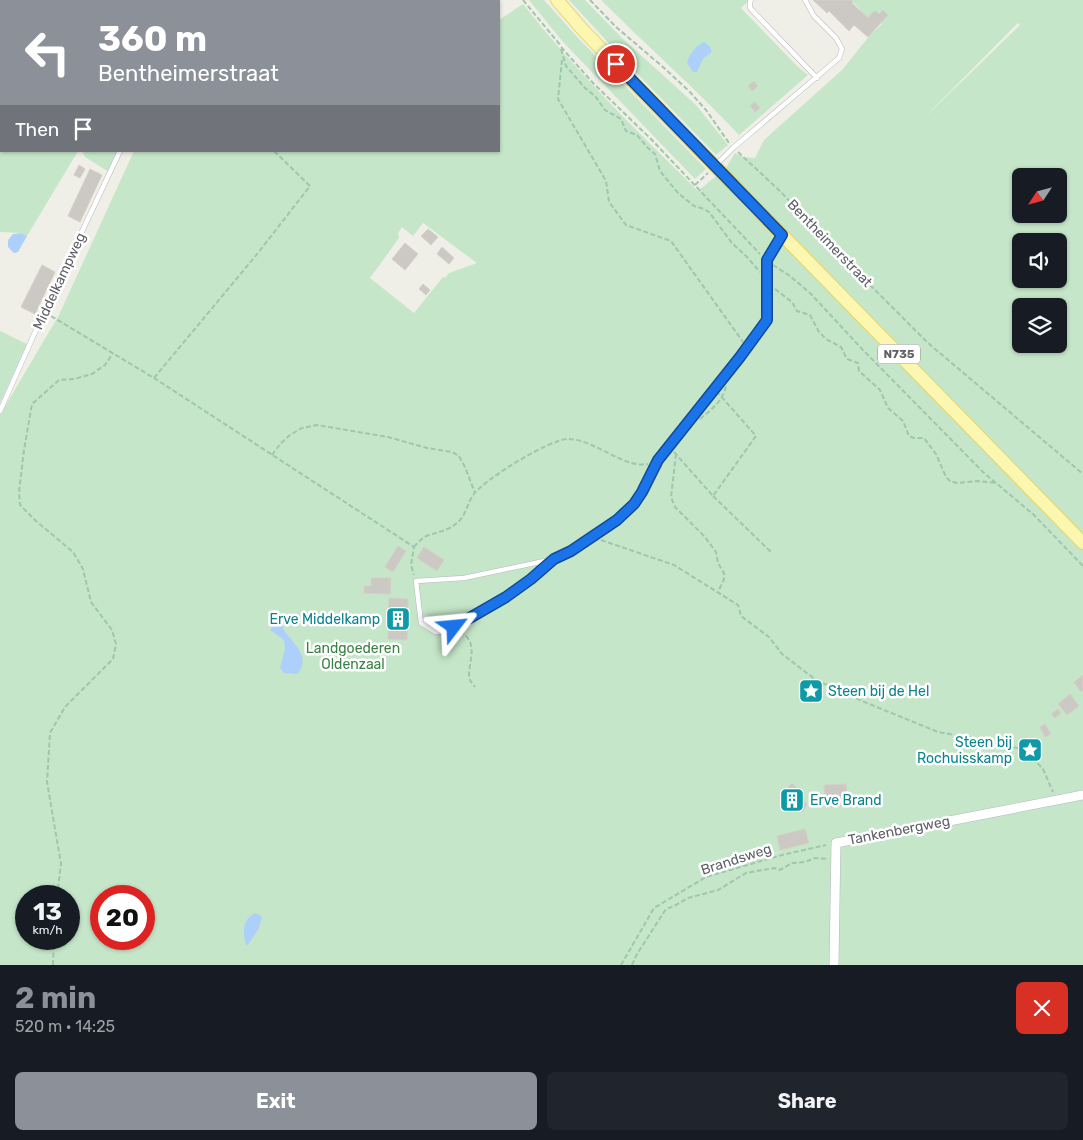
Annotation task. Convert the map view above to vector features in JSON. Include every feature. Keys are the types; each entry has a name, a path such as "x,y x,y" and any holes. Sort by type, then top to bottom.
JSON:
{"main road":[{"name":"Bentheimerstraat","path":"557,0 715,166 1083,543"}],"street":[{"name":"Bentheimerstraat","path":"767,260 782,235"},
{"name":"Tankenbergweg","path":"834,965 836,842 1083,795"}],"lane":[{"path":"751,0 750,8 817,78"},
{"path":"715,166 733,148 839,58 842,49 836,38 814,16 805,0"},
{"name":"Middelkampweg","path":"0,411 44,312 120,152"},
{"path":"554,559 506,597 445,632 436,632 421,623 416,581 464,578 554,559 593,537 617,520 634,504 658,460 715,390 767,320 767,260"}],"path":[{"path":"523,0 567,53 560,47 651,138 767,260 811,294 937,426 983,472 1034,515 1083,566"},
{"name":"Bentheimerstraat","path":"590,0 616,27 689,91 706,110 733,148 781,192 928,343 1083,474"},
{"path":"562,58 558,99 606,181 609,202 626,225 671,241 747,348"},
{"path":"154,378 258,253 310,186 275,152"},
{"path":"695,185 715,166"},
{"path":"44,312 154,378 414,547"},
{"path":"59,885 61,864 47,782 50,733 65,707 113,659 116,644 112,630 91,602 82,569 73,552 20,505 19,492 32,404 59,380 74,379 92,374 105,365 113,353"},
{"path":"713,496 756,436 715,390"},
{"path":"272,455 281,442 302,428 316,425 388,437 428,448 452,452 459,456 475,493"},
{"path":"416,581 411,565 414,547 428,535 437,534 458,523 475,493 485,483 518,461 559,441 569,439 595,445 627,462 644,465 658,460"},
{"path":"669,446 713,496 771,552"},
{"path":"676,454 672,497 675,507 716,552 718,563 724,573 724,579 718,592"},
{"path":"593,537 674,565 718,592 738,605 741,616 769,637 782,654 816,680 938,732 1017,748 1030,755 1043,769 1054,793 1060,799"},
{"path":"454,627 464,633 472,647 469,678 475,687"},
{"name":"Brandsweg","path":"621,965 654,908 706,877 836,842"},
{"path":"632,965 666,908 674,906 681,901 718,890 746,873 774,868 780,870 792,863 805,862 815,858 836,861"},
{"path":"53,965 54,950"}],"green space":[{"path":"529,0 544,0 579,39 706,169 695,179 563,42"},
{"path":"569,0 585,0 622,38 697,106 728,145 716,155"},
{"path":"601,0 750,0 741,8 808,75 739,135","holes":["712,52 693,71 689,65 688,58"]},
{"name":"Landgoederen Oldenzaal","path":"851,0 1083,0 1083,965 0,965 0,415 59,315 134,152 500,152 500,19 523,4 586,77 698,191 726,168 735,153 743,157 755,158 764,140 842,70 871,34 882,24 875,17 871,21","holes":["1018,23 1020,25 921,121","423,223 477,263 449,273 445,278 443,277 414,313 370,278 399,238 398,233 402,227 413,236","782,851 731,868 729,864"]},
{"path":"0,152 77,152 27,236 21,233 0,232"},
{"path":"82,152 123,152 112,174 85,157"},
{"path":"0,331 27,344 0,403"}],"water":[{"path":"704,42 710,47 712,52 703,59 697,72 693,72 687,63 689,57"},
{"path":"21,233 27,236 18,252 14,253 8,247 8,240 13,234"},
{"path":"275,622 281,624 285,632 298,647 303,663 297,674 284,673 280,668 285,649 284,640 270,630"},
{"path":"255,913 262,918 258,930 247,946 244,937 244,927 248,919"}],"building":[{"path":"813,0 851,0 868,18 876,11 879,14 883,10 888,15 868,37 854,25 849,31 829,11 827,13"},
{"path":"754,81 758,86 752,91 748,86"},
{"path":"755,102 760,108 755,112 750,106"},
{"path":"79,165 85,169 80,178 74,175"},
{"path":"90,169 102,175 80,222 68,216"},
{"path":"428,229 438,237 431,245 421,236"},
{"path":"405,243 418,254 405,270 392,259"},
{"path":"442,247 454,258 449,264 437,254"},
{"path":"42,265 55,272 35,314 21,307"},
{"path":"423,284 430,290 426,295 419,289"},
{"path":"398,546 406,551 393,572 385,567"},
{"path":"424,547 444,560 437,571 417,558"},
{"path":"371,578 391,578 390,594 364,593 364,586 371,586"},
{"name":"Erve Middelkamp","path":"389,598 408,599 407,640 388,639"},
{"path":"1083,675 1083,690 1081,692 1074,682"},
{"path":"1070,694 1079,706 1067,715 1058,704"},
{"path":"1058,709 1061,713 1055,718 1051,714"},
{"path":"1045,724 1051,734 1045,737 1040,727"},
{"name":"Erve Brand","path":"792,783 799,790 800,793 798,795 807,804 803,812 800,812 788,802 786,804 779,798"},
{"path":"846,784 848,806 825,807 824,785"},
{"path":"805,829 809,843 780,850 777,836"}],"place":[{"name":"Erve Middelkamp","path":"398,619"},
{"name":"Steen bij de Hel","path":"811,691"},
{"name":"Steen bij Rochuisskamp","path":"1030,750"},
{"name":"Erve Brand","path":"792,800"}],"route":[{"path":"454,627 506,597 554,559 593,537 626,513 642,492 658,460 715,390 767,320 767,260 782,235 616,64"}]}
